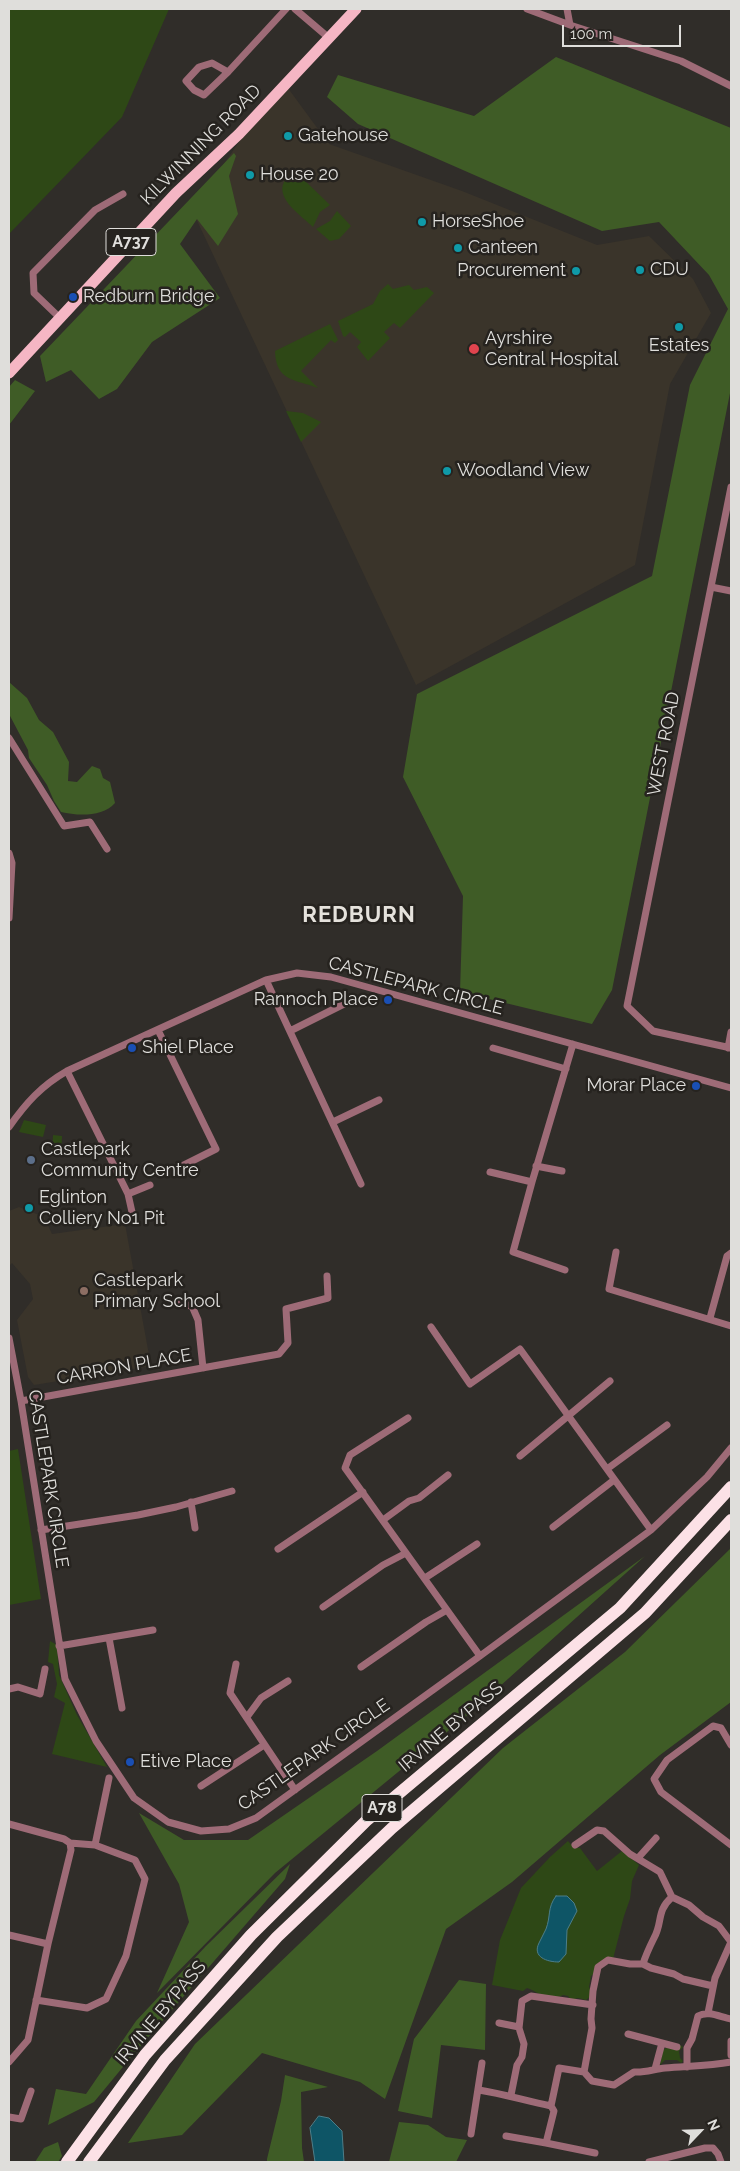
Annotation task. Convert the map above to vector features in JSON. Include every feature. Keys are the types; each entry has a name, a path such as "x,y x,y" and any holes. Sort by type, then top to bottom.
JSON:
{"highway":[{"name":"IRVINE BYPASS","path":"67,2162 145,2055 251,1935 366,1821 620,1608 731,1488"},
{"name":"IRVINE BYPASS","path":"89,2162 165,2060 277,1937 392,1828 645,1613 731,1520"}],"main road":[{"name":"KILWINNING ROAD","path":"9,373 176,193 238,134 356,9"}],"street":[{"path":"228,72 212,63 199,67 186,81 194,90 204,95 228,72 286,9"},
{"path":"295,9 329,38"},
{"path":"528,9 570,25 681,61 731,86"},
{"path":"567,9 570,25"},
{"path":"60,318 34,292 33,274 95,210 123,194"},
{"name":"WEST ROAD","path":"730,1048 653,1031 626,1006 731,491"},
{"path":"711,587 731,591"},
{"path":"9,738 64,826 90,822 107,850"},
{"path":"9,853 12,864 9,918"},
{"name":"CASTLEPARK CIRCLE","path":"9,1127 25,1104 48,1082 67,1071 266,980 297,973 330,976 731,1088"},
{"path":"266,980 361,1184"},
{"path":"290,1031 348,1002"},
{"path":"158,1030 216,1149 176,1169"},
{"path":"730,1048 731,1032"},
{"path":"565,1270 513,1252 536,1166 573,1044"},
{"path":"493,1048 566,1069"},
{"path":"67,1071 128,1194 132,1212"},
{"path":"333,1122 379,1100"},
{"path":"536,1166 562,1172"},
{"path":"490,1172 532,1182"},
{"path":"128,1194 150,1185"},
{"path":"616,1252 609,1289 710,1318 731,1326"},
{"path":"710,1318 727,1256 731,1253"},
{"name":"CARRON PLACE","path":"21,1401 279,1354 288,1343 286,1310 328,1298 327,1276"},
{"name":"CARRON PLACE","path":"171,1302 192,1306 198,1320 203,1368"},
{"path":"431,1327 470,1384 520,1349 651,1530"},
{"name":"CASTLEPARK CIRCLE","path":"9,1338 21,1401 65,1679 96,1742 134,1798 168,1822 200,1831 229,1829 256,1818 295,1790 651,1530 707,1477 731,1448"},
{"path":"520,1456 610,1381"},
{"path":"408,1418 350,1455 345,1468 480,1656"},
{"path":"606,1469 667,1425"},
{"path":"383,1520 410,1501 419,1498 448,1475"},
{"path":"552,1527 614,1480"},
{"path":"41,1530 138,1515 176,1507 232,1491"},
{"path":"278,1548 363,1492"},
{"path":"191,1502 195,1528"},
{"path":"425,1578 477,1544"},
{"path":"323,1607 383,1565 406,1553"},
{"path":"360,1667 447,1610"},
{"path":"60,1646 153,1630"},
{"path":"109,1638 122,1708"},
{"path":"236,1664 230,1693 295,1790"},
{"path":"9,1689 18,1687 40,1694 45,1669"},
{"path":"246,1717 261,1698 288,1680"},
{"path":"731,1745 721,1728 713,1726 667,1760 654,1779 661,1792 731,1846"},
{"path":"201,1786 264,1745"},
{"path":"95,1845 109,1778"},
{"path":"9,1824 64,1838 70,1843 95,1845 135,1860 146,1879 126,1956 106,1999 87,2008 36,2000"},
{"path":"575,1845 595,1832 602,1830 638,1858 660,1872 672,1897 690,1905 719,1926 731,1942 713,1986 708,2013"},
{"path":"638,1858 656,1838"},
{"path":"9,2062 28,2040 48,1944 71,1850 70,1843"},
{"path":"642,1964 655,1937 663,1905 672,1897"},
{"path":"9,1935 48,1944"},
{"path":"584,2072 592,2028 593,1991 598,1968 608,1960 642,1964 674,1974 683,1979 713,1986"},
{"path":"511,2095 517,2065 522,2057 524,2044 519,2027 522,2001 531,1996 593,2005"},
{"path":"687,2067 687,2048 692,2039 698,2016 703,2012 731,2018"},
{"path":"499,2023 519,2027"},
{"path":"628,2034 677,2047"},
{"path":"731,2040 731,2055"},
{"path":"655,2070 662,2043"},
{"path":"546,2144 554,2111 551,2106 558,2068 584,2072 592,2081 614,2085 634,2072 643,2073 731,2062"},
{"path":"471,2134 482,2063"},
{"path":"479,2090 511,2095 520,2100 551,2106"},
{"path":"9,2117 21,2120 31,2091"},
{"path":"506,2136 596,2153"},
{"path":"649,2162 705,2148 713,2148 721,2162"}],"shaded area":[{"name":"Ayrshire Central Hospital","path":"282,80 329,144 462,191 597,245 649,236 693,279 711,313 670,384 635,565 416,685 192,210"},
{"name":"Castlepark Primary School","path":"19,1207 44,1217 52,1234 125,1224 151,1366 34,1385 28,1377 17,1320 33,1299 30,1284 12,1263 9,1266 9,1211"}],"green space":[{"path":"9,9 169,9 122,117 9,234"},
{"path":"556,57 731,128 731,388 612,990 592,1024 460,992 463,896 403,777 417,694 652,576 690,385 728,309 709,275 659,222 602,231 358,124 327,97 338,75 474,116"},
{"path":"234,153 236,156 229,176 238,214 218,246 197,219 180,244 220,298 152,342 117,389 99,399 71,370 46,382 40,356"},
{"path":"297,173 330,205 320,212 313,227 291,207 283,195 282,188 284,182 289,176"},
{"path":"337,211 351,226 339,239 330,241 316,229 330,221"},
{"path":"388,284 393,289 409,285 414,290 427,287 434,293 400,328 394,323 384,332 390,338 368,361 357,347 361,342 350,332 345,337 343,336 338,321 373,304 380,291"},
{"path":"330,324 338,340 335,343 331,340 301,371 318,388 295,381 283,374 276,361 275,351"},
{"path":"15,380 35,391 9,425 9,387"},
{"path":"286,411 303,413 321,422 301,442"},
{"path":"9,682 27,698 39,720 53,732 69,762 68,781 77,782 92,766 100,769 103,778 110,782 115,803 110,808 90,814 61,812 47,785 29,758 28,750 9,714"},
{"path":"24,1120 46,1125 43,1137 19,1132"},
{"path":"53,1135 62,1136 61,1156 52,1155"},
{"path":"18,1449 41,1599 9,1605 9,1451"},
{"path":"731,1548 731,1702 660,1755 512,1882 446,1929 385,2099 360,2082 262,2053 182,2135 128,2143 195,2044 503,1748 625,1652"},
{"path":"645,1556 470,1713 275,1873 157,1993 189,1922 179,1884 139,1813 184,1840 248,1840 377,1751"},
{"path":"50,1641 57,1645 59,1675 77,1715 107,1767 52,1754 65,1703 54,1697 57,1684 53,1664 48,1662"},
{"path":"568,1841 574,1848 580,1848 597,1871 622,1851 639,1865 632,1881 630,1899 613,1959 591,1976 590,1997 586,2000 578,1998 571,2000 568,1996 563,1995 553,1998 527,1988 523,1991 492,1985 500,1940 521,1888"},
{"path":"290,1864 285,1879 94,2102 48,2125 56,2089 86,2094 136,2021 206,1946"},
{"path":"459,1980 486,1984 485,2050 441,2045 432,2118 398,2111 414,2039"},
{"path":"680,2045 683,2047 679,2051 680,2058 683,2061 681,2063 677,2060 665,2060 660,2065 663,2050 668,2047 679,2049"},
{"path":"285,2075 328,2087 301,2092 304,2162 267,2162"},
{"path":"399,2122 428,2125 446,2137 467,2140 456,2162 389,2162"},
{"path":"58,2142 62,2156 58,2162 35,2162 44,2148"}],"water":[{"path":"556,1896 567,1896 574,1903 577,1911 567,1930 566,1954 559,1962 546,1960 537,1952 545,1931 551,1904"},
{"path":"319,2116 329,2118 342,2131 344,2162 315,2162 310,2128"}],"place":[{"name":"Gatehouse","path":"288,136"},
{"name":"House 20","path":"250,175"},
{"name":"HorseShoe","path":"422,222"},
{"name":"Canteen","path":"458,248"},
{"name":"CDU","path":"640,270"},
{"name":"Procurement","path":"576,271"},
{"name":"Redburn Bridge","path":"73,297"},
{"name":"Estates","path":"679,327"},
{"name":"Ayrshire Central Hospital","path":"474,349"},
{"name":"Woodland View","path":"447,471"},
{"name":"Rannoch Place","path":"388,1000"},
{"name":"Shiel Place","path":"132,1048"},
{"name":"Morar Place","path":"696,1086"},
{"name":"Castlepark Community Centre","path":"31,1160"},
{"name":"Eglinton Colliery No1 Pit","path":"29,1208"},
{"name":"Castlepark Primary School","path":"84,1291"},
{"name":"Etive Place","path":"130,1762"}],"district":[{"name":"REDBURN","path":"359,915"}]}
